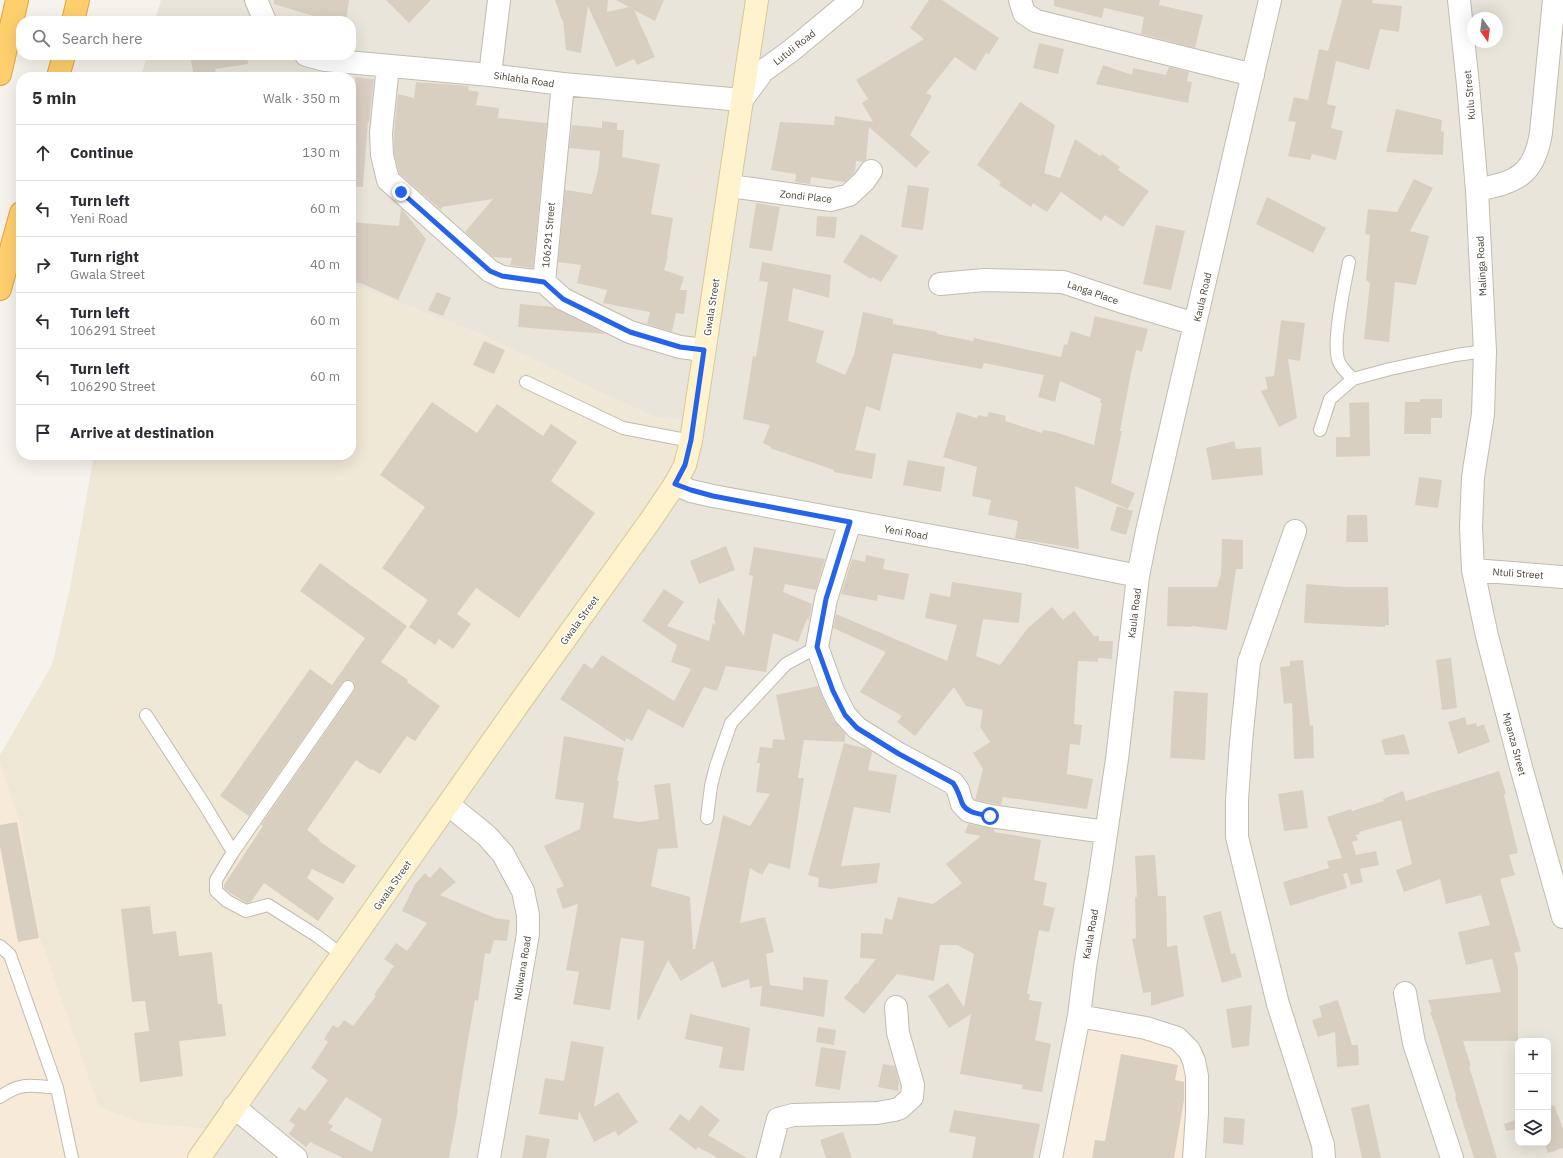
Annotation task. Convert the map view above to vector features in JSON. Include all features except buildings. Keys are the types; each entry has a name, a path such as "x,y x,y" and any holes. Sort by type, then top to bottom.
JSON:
{"highway":[{"path":"0,74 16,0"},
{"path":"74,16 78,0"},
{"path":"59,72 63,60"},
{"path":"0,290 16,231"}],"street":[{"path":"256,0 263,16"},
{"path":"490,74 499,0"},
{"name":"Gwala Street","path":"199,1158 675,484 685,465 691,440 758,0"},
{"name":"Lutuli Road","path":"742,100 762,71 792,50 852,0"},
{"path":"1020,0 1024,13 1036,21 1253,75"},
{"name":"Kaula Road","path":"1051,1158 1079,1016 1085,967 1117,758 1138,576 1147,531 1270,0"},
{"name":"Kulu Street","path":"1459,0 1477,190"},
{"path":"1477,190 1518,178 1531,165 1536,155 1541,133 1554,0"},
{"name":"Sihlahla Road","path":"325,60 490,74 563,84 742,100"},
{"path":"388,66 381,133 382,155 388,180 490,271 502,276 544,282"},
{"name":"106291 Street","path":"563,84 544,282 563,299 630,332 680,347 704,350"},
{"name":"Zondi Place","path":"730,186 831,200 849,195 864,181 871,171"},
{"name":"Malinga Road","path":"1473,570 1471,527 1473,477 1483,414 1485,351 1477,190"},
{"name":"Langa Place","path":"940,284 984,280 1063,282 1195,324"},
{"name":"Yeni Road","path":"675,484 713,496 1025,553 1138,576"},
{"path":"850,522 826,599 817,647 833,691 845,715 857,728 899,754 953,783 958,790 962,804 969,812 1106,832"},
{"path":"1295,531 1249,662 1237,800 1237,837 1278,1004 1323,1145 1324,1158"},
{"name":"Ntuli Street","path":"1473,570 1563,577"},
{"name":"Mpanza Street","path":"1473,570 1487,636 1521,767 1563,917"},
{"name":"Ndlwana Road","path":"449,805 487,836 503,854 523,891 528,916 528,934 489,1158"},
{"path":"1405,993 1414,1043 1452,1158"},
{"path":"768,1158 778,1119 793,1115 877,1113 900,1108 912,1097 913,1085 898,1033 896,1007"},
{"path":"1079,1016 1146,1028 1177,1038 1189,1050 1194,1061 1197,1076 1197,1113 1194,1158"},
{"path":"234,1107 296,1158"}],"lane":[{"path":"1349,262 1339,320 1336,353 1342,366 1353,379"},
{"path":"1320,430 1330,399 1353,379 1390,369 1485,351"},
{"path":"526,382 623,428 691,440"},
{"path":"707,818 711,786 716,766 731,723 786,664 817,647"},
{"path":"342,955 317,936 268,905 246,911 227,901 216,891 216,880 233,852 348,687"},
{"path":"146,715 204,804 233,852"},
{"path":"0,946 10,954 57,1088 72,1158"},
{"path":"0,1097 10,1089 20,1086 57,1088"}],"shaded area":[{"path":"161,0 1563,0 1563,1158 199,1158 693,421 657,418 599,392 480,334 356,286 356,72 142,72 146,60 356,60 356,16 156,16"},
{"path":"356,286 480,334 599,392 657,418 693,421 684,465 219,1130 142,1123 99,1107 40,938 19,820 0,763 0,755 52,665 70,588 93,460 356,460"},
{"path":"0,763 19,820 143,1123 219,1130 199,1158 0,1158"},
{"path":"1077,1016 1188,1051 1193,1158 1051,1158"}],"route":[{"path":"401,192 490,271 502,276 544,282 563,299 630,332 680,347 704,350 691,440 685,465 675,484 713,496 850,522 826,599 817,647 833,691 845,715 857,728 899,754 953,783 958,790 962,804 969,812 990,816"}]}
